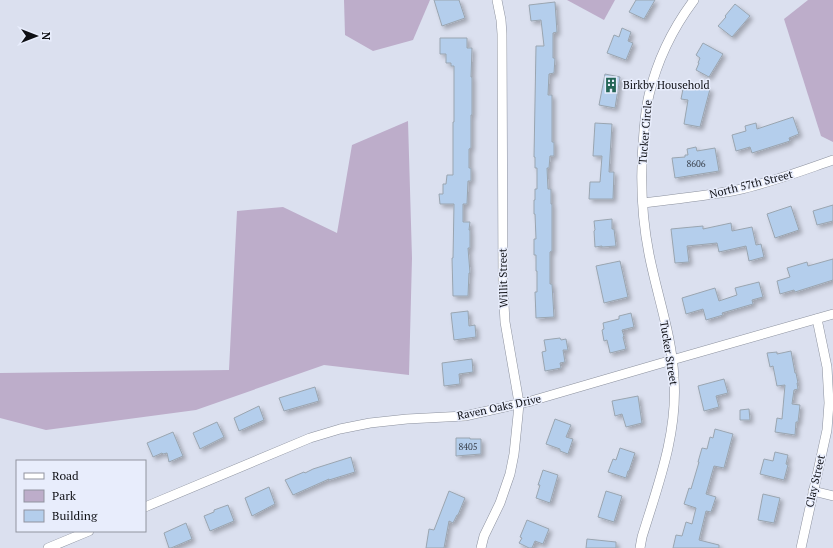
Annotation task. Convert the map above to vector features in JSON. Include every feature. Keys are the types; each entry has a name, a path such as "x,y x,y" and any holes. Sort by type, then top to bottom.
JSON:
{"street":[{"name":"Willit Street","path":"481,548 484,536 500,503 510,474 514,454 518,416 517,391 505,322 502,286 502,34 497,0"},
{"name":"Tucker Circle","path":"643,203 641,190 642,152 649,95 655,74 668,41 682,15 694,0"},
{"name":"North 57th Street","path":"643,203 701,197 738,190 768,182 833,160"},
{"name":"Tucker Street","path":"640,548 666,459 675,403 670,344 649,253 645,231 643,203"},
{"name":"Raven Oaks Drive","path":"146,507 310,438 340,429 370,423 407,419 465,416 531,401 833,314"},
{"name":"Clay Street","path":"801,548 827,430 827,367 817,319"},
{"path":"813,491 833,496"},
{"path":"48,548 87,532"}],"green space":[{"path":"344,0 430,0 413,40 373,51 345,35"},
{"path":"567,0 615,0 604,20"},
{"path":"808,0 833,0 833,142 821,136 784,19"},
{"path":"408,121 412,258 409,375 324,365 196,410 46,430 0,418 0,373 229,370 237,211 283,207 337,233 352,145"}],"building":[{"path":"434,0 459,0 465,18 442,26"},
{"path":"636,0 655,0 644,19 629,12"},
{"path":"555,2 557,32 553,33 553,58 555,58 554,73 549,74 548,95 552,95 552,142 554,142 554,156 550,156 549,168 547,168 548,189 551,189 552,204 550,284 552,284 554,317 536,318 535,292 537,292 537,271 536,255 534,255 534,239 536,239 534,200 535,189 537,189 537,168 535,168 534,157 536,46 544,46 541,20 531,21 529,5"},
{"path":"735,4 750,16 732,37 718,26"},
{"path":"622,28 631,32 628,41 633,43 626,60 607,53 614,35 619,37"},
{"path":"440,38 467,38 467,48 472,48 472,115 471,148 469,149 471,181 468,181 467,204 463,204 463,222 470,222 470,248 468,248 470,273 468,296 453,296 452,258 454,204 440,204 439,194 443,194 443,184 446,184 447,175 453,175 454,66 451,66 451,63 446,63 446,54 440,54"},
{"path":"703,43 723,54 709,77 696,70 700,58 696,55"},
{"name":"Birkby Household","path":"605,74 620,77 615,108 599,105"},
{"path":"684,84 710,89 700,127 684,124 688,100 681,99"},
{"path":"793,117 799,134 789,138 790,141 752,153 750,147 736,151 732,135 746,131 745,126 756,123 757,129"},
{"path":"595,123 612,124 609,172 614,172 613,199 589,199 590,182 600,182 602,156 593,156"},
{"path":"696,147 697,151 715,148 719,171 675,178 672,158 685,157 685,155 688,155 687,149"},
{"path":"833,205 833,221 817,225 813,211"},
{"path":"791,206 799,230 775,238 767,214"},
{"path":"612,219 612,229 614,229 616,246 595,247 594,221"},
{"path":"731,223 732,231 752,227 756,245 761,244 764,257 749,261 746,246 719,252 717,243 687,246 689,262 675,263 671,229 703,226 703,229"},
{"path":"833,259 833,280 795,292 794,290 780,294 777,281 790,277 787,268 807,262 808,266"},
{"path":"620,261 628,297 604,303 596,266"},
{"path":"759,282 763,297 752,300 753,304 722,313 723,315 706,320 703,309 686,314 682,298 715,288 719,301 737,295 735,288"},
{"path":"468,311 469,326 475,325 476,337 454,340 451,313"},
{"path":"631,313 634,327 622,330 626,349 610,353 607,340 604,341 602,330 604,329 603,323 619,319 619,316"},
{"path":"560,338 561,340 566,339 568,350 563,350 565,362 560,363 561,368 545,371 542,352 546,351 544,340"},
{"path":"791,351 798,383 798,389 794,390 792,404 800,405 795,435 775,432 777,418 782,419 785,385 777,386 773,366 770,367 767,353 777,352 777,354"},
{"path":"472,359 473,372 459,374 460,384 444,386 442,363"},
{"path":"724,379 728,393 716,396 719,407 704,411 698,386"},
{"path":"315,387 319,401 284,411 279,398"},
{"path":"638,396 642,423 626,427 622,414 615,416 612,401"},
{"path":"259,406 264,420 239,431 234,418"},
{"path":"749,409 750,420 740,420 740,410"},
{"path":"555,419 571,425 566,437 573,439 568,454 560,451 560,449 546,444"},
{"path":"217,422 224,437 200,449 193,433"},
{"path":"715,429 733,434 724,468 714,466 706,494 716,497 711,512 706,511 699,540 719,545 719,548 673,548 676,535 682,536 686,522 692,524 696,508 684,504 689,488 691,489 702,448 707,449 710,437 713,438"},
{"path":"173,432 183,456 169,462 167,453 162,453 153,457 147,443"},
{"path":"456,438 481,439 481,454 456,456"},
{"path":"620,448 635,453 626,478 608,472 613,459 616,460"},
{"path":"775,452 788,455 786,464 788,465 784,480 760,474 764,459 773,461"},
{"path":"351,457 355,472 329,479 293,495 285,480 304,472 305,473"},
{"path":"543,470 558,475 550,503 536,498 540,485 538,485"},
{"path":"269,487 275,504 252,516 245,498"},
{"path":"449,491 465,498 453,523 449,521 444,548 426,548 429,529 434,530"},
{"path":"606,491 622,496 614,522 598,517"},
{"path":"763,494 780,498 774,523 758,520"},
{"path":"228,505 234,521 210,531 204,516 214,512 214,510"},
{"path":"527,520 549,529 543,544 535,541 532,548 529,548 519,543"},
{"path":"186,523 192,539 169,548 164,533"},
{"path":"587,539 616,542 616,548 586,548"}],"place":[{"name":"Birkby Household","path":"611,85"}]}
